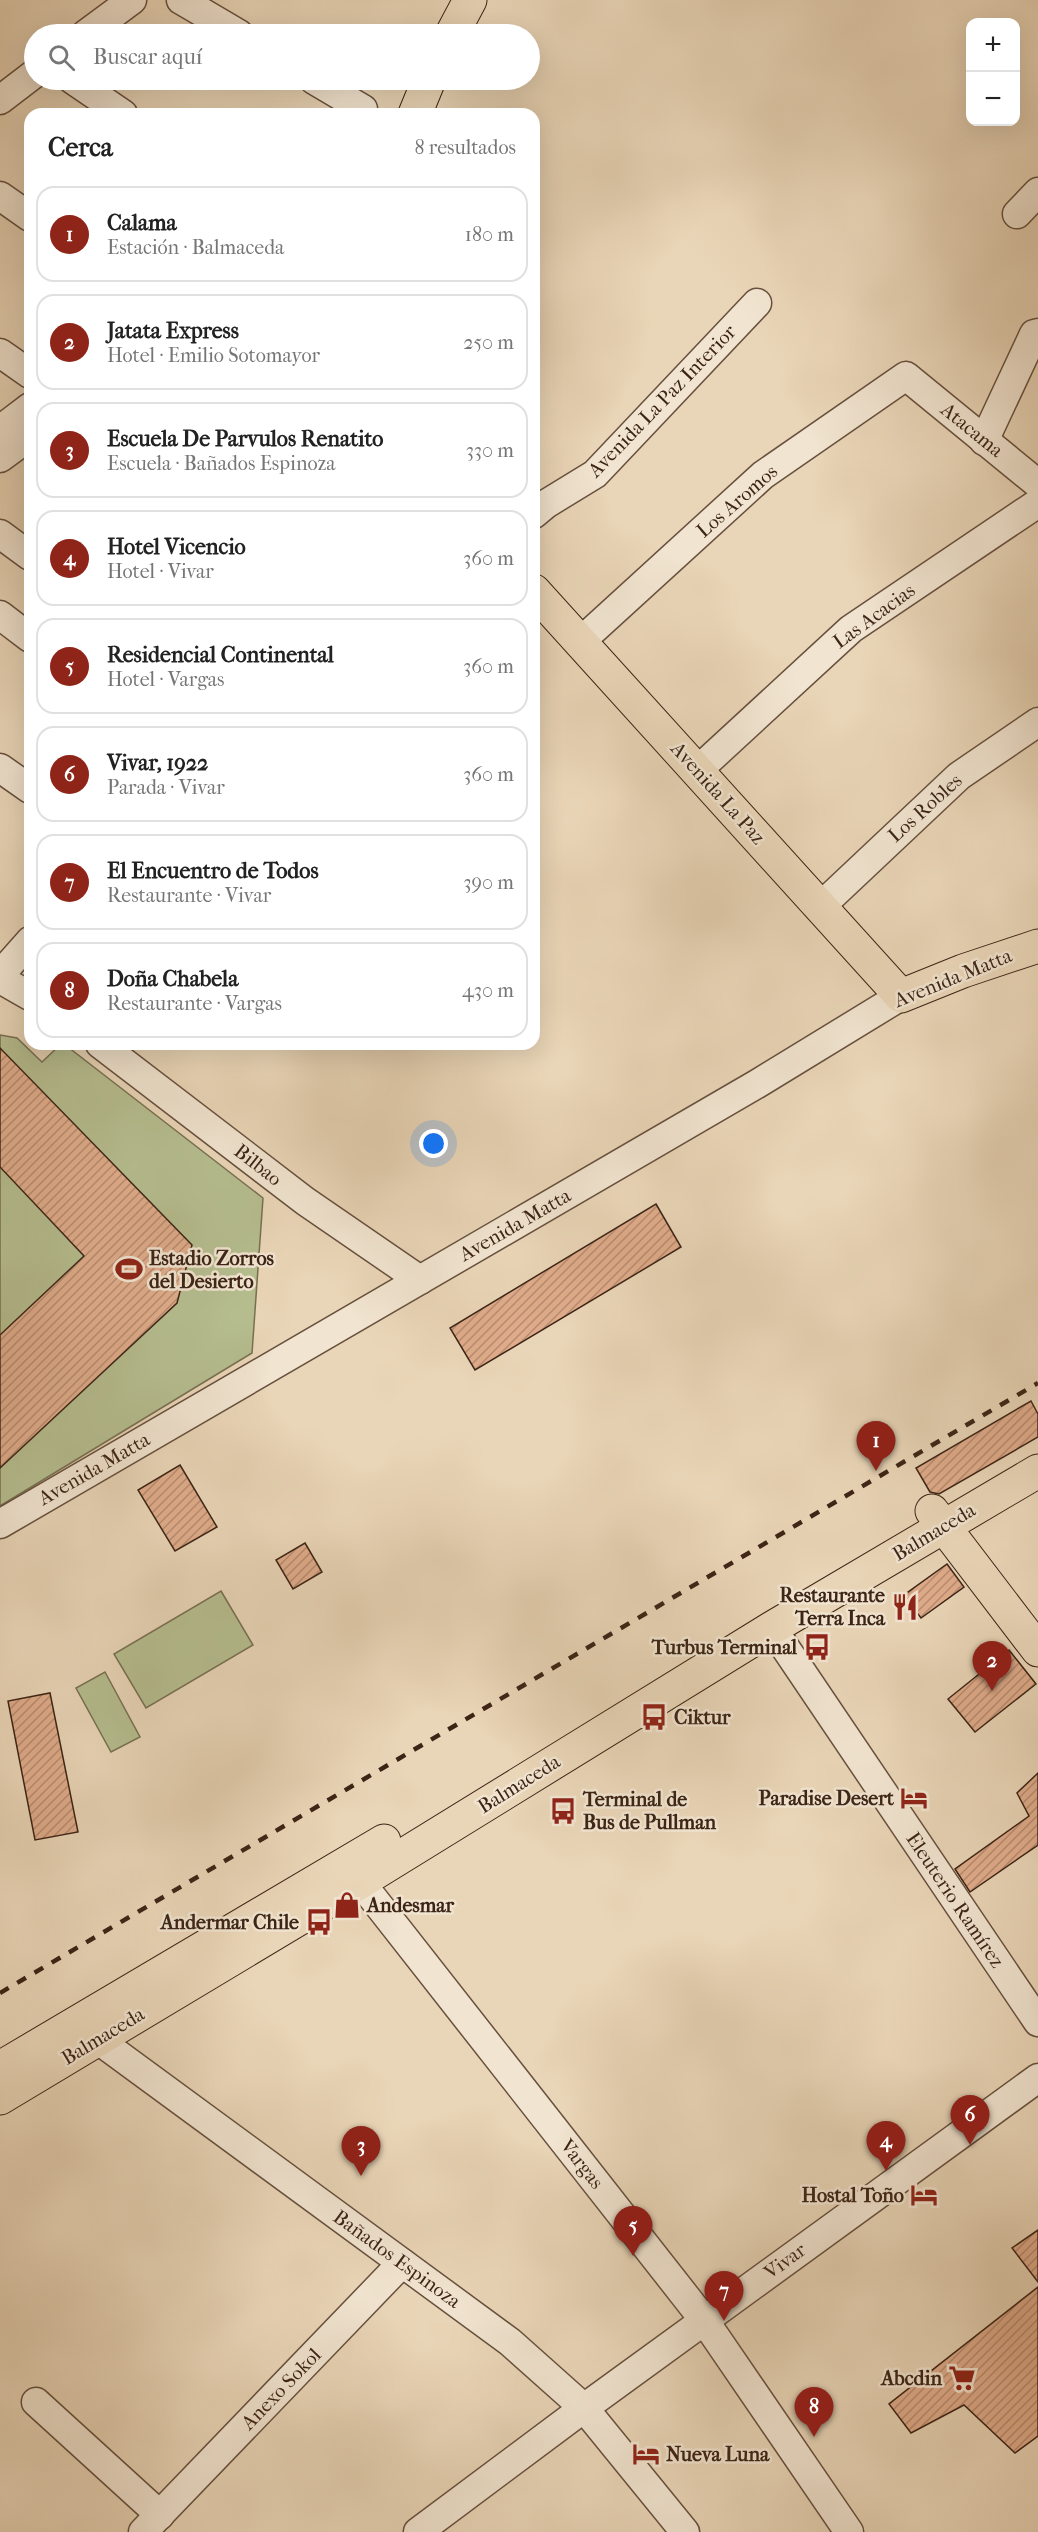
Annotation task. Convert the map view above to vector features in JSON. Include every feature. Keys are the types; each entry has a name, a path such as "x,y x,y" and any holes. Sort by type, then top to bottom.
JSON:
{"main road":[{"path":"456,24 465,2"},
{"path":"417,108 425,90"},
{"name":"Avenida La Paz","path":"540,598 901,996"},
{"name":"Avenida Matta","path":"901,996 963,971 1038,946"},
{"name":"Balmaceda","path":"353,1873 772,1628 1038,1452"},
{"name":"Balmaceda","path":"0,2098 86,2032 938,1519 1038,1472"},
{"path":"938,1519 1038,1650"},
{"name":"Balmaceda","path":"0,2068 86,2032"}],"street":[{"path":"100,24 132,0"},
{"path":"181,0 222,24"},
{"path":"0,100 24,82"},
{"path":"88,90 114,108"},
{"path":"331,90 361,108"},
{"path":"1017,214 1038,192"},
{"path":"0,196 24,213"},
{"name":"Avenida La Paz Interior","path":"540,509 595,474 757,303"},
{"path":"984,441 1034,334 1038,333"},
{"path":"0,353 24,370"},
{"name":"Atacama","path":"906,376 1038,484"},
{"name":"Los Aromos","path":"580,642 763,475 906,376"},
{"path":"0,430 24,412"},
{"path":"0,458 24,440"},
{"name":"Las Acacias","path":"698,770 851,628 1038,503"},
{"path":"0,534 24,552"},
{"path":"0,615 24,633"},
{"name":"Los Robles","path":"821,906 959,776 1038,723"},
{"path":"0,768 24,785"},
{"path":"24,947 0,977 24,992"},
{"name":"Avenida Matta","path":"0,1524 757,1084 901,996"},
{"name":"Bilbao","path":"108,1050 305,1202 420,1280"},
{"name":"Eleuterio Ramírez","path":"772,1628 1038,2022"},
{"name":"Vargas","path":"353,1873 704,2320 849,2532"},
{"name":"Bañados Espinoza","path":"86,2032 510,2342 584,2408 685,2532"},
{"name":"Vivar","path":"418,2532 704,2320 1038,2078"},
{"name":"Anexo Sokol","path":"36,2402 151,2523 402,2263"}],"green space":[{"name":"Estadio Zorros del Desierto","path":"0,1035 17,1038 24,1045 24,1050 30,1050 42,1062 55,1050 72,1050 263,1198 252,1353 0,1506"},
{"path":"221,1591 253,1645 146,1708 114,1654"},
{"path":"105,1672 140,1737 111,1752 76,1688"}],"building":[{"path":"0,1048 192,1245 177,1303 0,1468 0,1335 84,1256 0,1167"},
{"path":"656,1204 681,1247 475,1370 450,1328"},
{"path":"1031,1401 1038,1414 1038,1437 939,1494 930,1492 916,1468"},
{"path":"180,1465 217,1527 175,1551 138,1490"},
{"path":"305,1543 322,1572 293,1589 276,1560"},
{"path":"947,1564 964,1587 921,1618 904,1595"},
{"path":"1009,1650 1036,1684 975,1732 948,1699"},
{"path":"50,1693 78,1832 35,1840 8,1701"},
{"path":"1038,1773 1038,1845 970,1892 955,1869 1029,1816 1017,1793"},
{"path":"1038,2230 1038,2282 1012,2248"},
{"name":"Abcdin","path":"1038,2287 1038,2436 1015,2453 964,2405 911,2433 889,2404"}],"railway":[{"path":"0,1993 1038,1383"}],"place":[{"name":"Estadio Zorros del Desierto","path":"129,1269"},
{"name":"Calama","path":"876,1471"},
{"name":"Restaurante Terra Inca","path":"905,1607"},
{"name":"Turbus Terminal","path":"817,1647"},
{"name":"Jatata Express","path":"992,1691"},
{"name":"Ciktur","path":"654,1717"},
{"name":"Paradise Desert","path":"914,1798"},
{"name":"Terminal de Bus de Pullman","path":"563,1811"},
{"name":"Andesmar","path":"347,1905"},
{"name":"Andermar Chile","path":"319,1922"},
{"name":"Vivar, 1922","path":"970,2145"},
{"name":"Hotel Vicencio","path":"886,2171"},
{"name":"Escuela De Parvulos Renatito","path":"361,2176"},
{"name":"Hostal Toño","path":"924,2195"},
{"name":"Residencial Continental","path":"633,2256"},
{"name":"El Encuentro de Todos","path":"724,2321"},
{"name":"Abcdin","path":"962,2378"},
{"name":"Doña Chabela","path":"814,2437"},
{"name":"Nueva Luna","path":"646,2454"}]}
